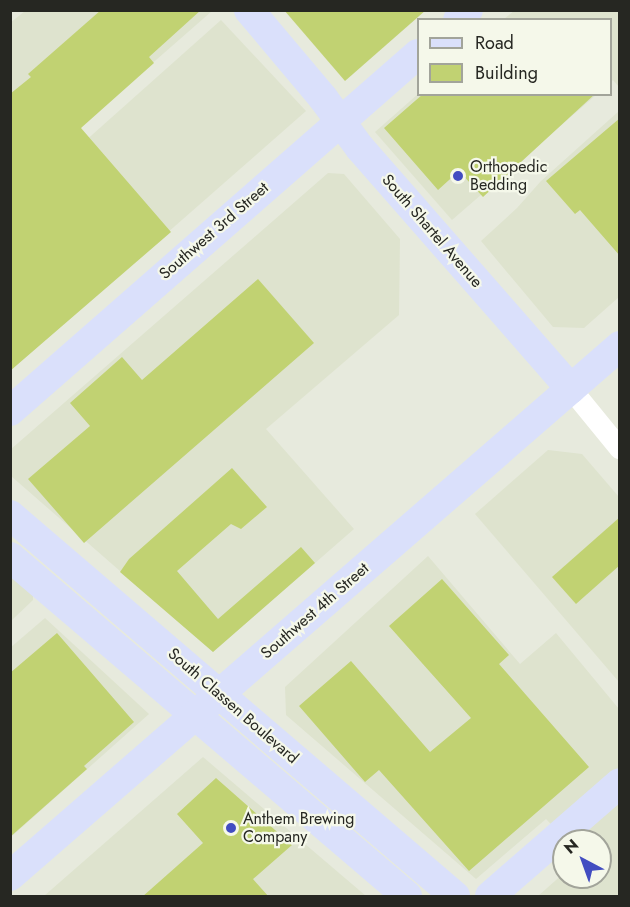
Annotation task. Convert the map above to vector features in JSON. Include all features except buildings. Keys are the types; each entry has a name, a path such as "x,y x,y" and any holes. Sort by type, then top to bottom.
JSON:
{"street":[{"name":"South Shartel Avenue","path":"249,10 384,176 620,448"},
{"name":"Southwest 3rd Street","path":"10,411 417,55"},
{"name":"Southwest 4th Street","path":"10,876 620,346"},
{"name":"South Classen Boulevard","path":"10,515 455,897"},
{"name":"South Classen Boulevard","path":"10,557 407,897"},
{"path":"490,897 620,783"}],"shaded area":[{"path":"25,11 212,11 11,187 10,23"},
{"path":"514,11 619,11 619,87 612,81 612,18 505,18"},
{"path":"221,20 306,111 11,370 10,208"},
{"name":"Orthopedic Bedding","path":"417,95 595,96 452,220 375,132"},
{"path":"619,111 619,297 584,328 553,327 481,241 517,208 541,181"},
{"path":"328,173 344,174 400,239 399,315 266,429 354,529 213,652 11,476 10,450"},
{"path":"548,450 582,454 619,497 619,682 475,514"},
{"path":"428,556 520,664 556,633 619,709 619,896 538,896 552,884 552,889 612,889 612,829 556,829 546,819 476,879 286,715 285,687"},
{"path":"10,569 33,592 33,600 11,621"},
{"path":"45,618 149,714 11,837 10,648"},
{"path":"203,757 366,896 44,896"}],"place":[{"name":"Orthopedic Bedding","path":"458,176"},
{"name":"Anthem Brewing Company","path":"231,828"}]}
